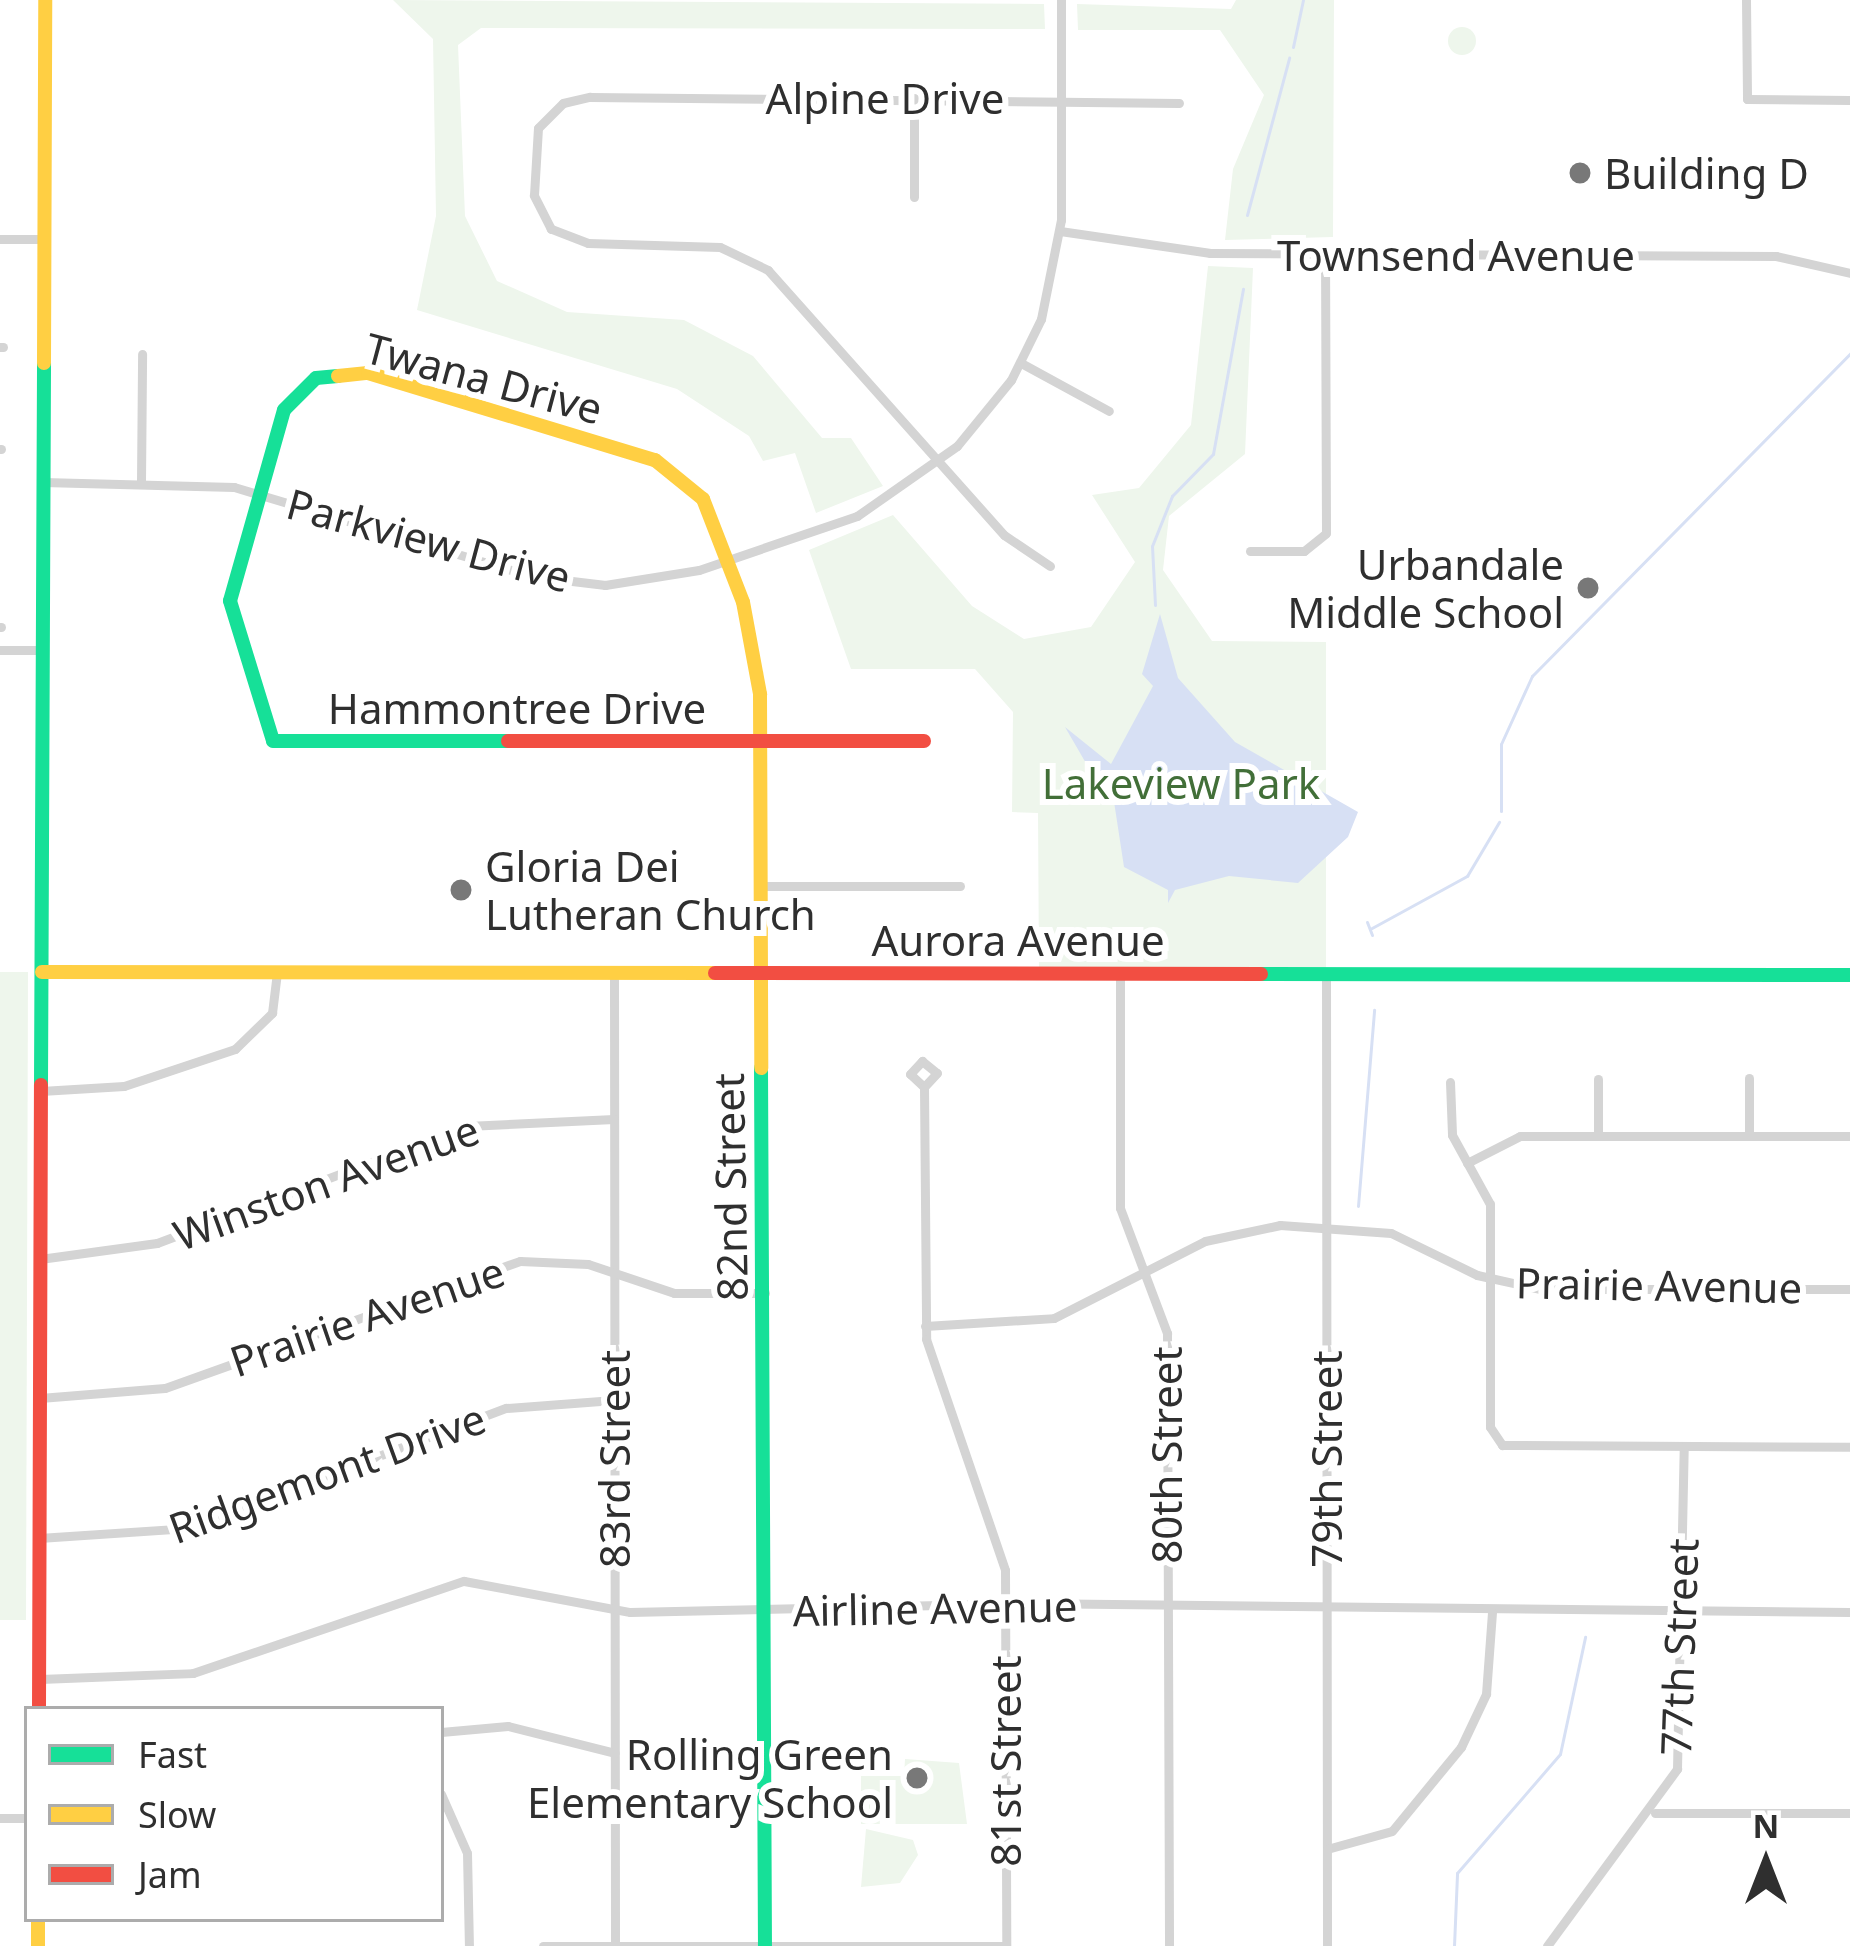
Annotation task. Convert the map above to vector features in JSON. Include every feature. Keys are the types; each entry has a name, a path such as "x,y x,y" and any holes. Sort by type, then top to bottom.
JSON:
{"street":[{"path":"39,1706 45,0"},
{"name":"Parkview Drive","path":"44,482 141,481 259,493 573,584 637,584 728,561 857,516 940,461 1021,363 1060,231 1061,0"},
{"path":"1746,0 1747,99 1850,100"},
{"name":"Alpine Drive","path":"940,461 768,270 699,244 589,243 541,217 533,164 544,118 590,98 1061,98 1179,104"},
{"path":"914,98 914,197"},
{"name":"Townsend Avenue","path":"1060,231 1210,253 1776,256 1850,273"},
{"path":"0,239 44,239"},
{"path":"1250,551 1322,542 1325,255"},
{"path":"141,481 142,354"},
{"path":"1021,363 1109,411"},
{"name":"Twana Drive","path":"259,493 299,391 329,373 368,373 655,460"},
{"name":"82nd Street","path":"655,460 703,500 728,561 754,647 760,741 765,1293 765,1946"},
{"path":"940,461 1004,536 1049,566"},
{"name":"Hammontree Drive","path":"259,493 230,614 273,741 924,741"},
{"path":"0,650 43,650"},
{"path":"760,886 960,886"},
{"name":"Aurora Avenue","path":"41,973 1850,975"},
{"path":"41,1091 124,1086 235,1049 272,1013 277,973"},
{"name":"83rd Street","path":"614,973 615,1946"},
{"name":"80th Street","path":"1120,973 1120,1208 1167,1333 1169,1946"},
{"name":"79th Street","path":"1326,973 1327,1946"},
{"path":"1749,1078 1749,1136"},
{"path":"1598,1079 1598,1136"},
{"path":"1450,1082 1452,1135 1490,1204 1497,1441 1850,1447"},
{"name":"81st Street","path":"924,1087 925,1326 941,1403 996,1521 1005,1604 1006,1946"},
{"name":"Winston Avenue","path":"40,1258 157,1243 467,1126 614,1119"},
{"path":"1467,1163 1508,1138 1850,1136"},
{"name":"Prairie Avenue","path":"925,1326 1054,1318 1229,1233 1326,1226 1396,1234 1490,1279 1540,1289 1850,1288"},
{"name":"Prairie Avenue","path":"40,1398 165,1388 498,1265 614,1271 674,1293 765,1293"},
{"name":"Ridgemont Drive","path":"39,1538 188,1528 506,1408 614,1400"},
{"name":"77th Street","path":"1547,1946 1576,1896 1655,1813 1682,1752 1684,1447"},
{"name":"Airline Avenue","path":"39,1679 193,1673 464,1581 614,1611 765,1612 1005,1604 1326,1612 1850,1612"},
{"path":"1327,1850 1392,1831 1461,1747 1486,1694 1492,1612"},
{"path":"444,1732 508,1726 615,1753"},
{"path":"444,1801 466,1852 470,1946"},
{"path":"1655,1813 1850,1813"},
{"path":"543,1946 1006,1946"}],"green space":[{"path":"393,0 1044,4 1045,29 481,28 458,45 465,216 497,281 567,312 684,320 753,356 822,438 851,438 883,486 816,513 795,453 763,461 749,436 677,389 417,310 436,216 433,39"},
{"path":"1236,0 1334,0 1333,237 1225,240 1233,169 1264,95 1220,30 1078,30 1077,4 1231,9"},
{"path":"1462,27 1472,31 1476,41 1472,51 1462,55 1452,51 1448,41 1452,31"},
{"name":"Lakeview Park","path":"1208,266 1253,268 1245,454 1169,516 1163,570 1212,641 1326,642 1326,973 1039,973 1038,813 1012,812 1013,712 975,669 851,669 809,550 893,515 972,606 1024,639 1091,627 1135,562 1092,495 1139,488 1191,425"},
{"path":"0,972 28,972 26,1620 0,1620"},
{"path":"905,1759 959,1763 967,1824 861,1824 861,1776 904,1776"},
{"path":"866,1829 913,1840 918,1855 900,1883 861,1887"}],"water":[{"path":"1160,614 1178,678 1235,742 1358,812 1348,837 1298,883 1229,876 1175,890 1168,903 1168,890 1124,867 1111,782 1094,777 1065,727 1111,764 1153,686 1142,674"}],"waterway":[{"path":"1293,47 1303,0"},
{"path":"1247,215 1289,58"},
{"path":"1155,605 1152,546 1172,496 1213,454 1243,289"},
{"path":"1501,811 1501,744 1532,676 1850,354"},
{"path":"1370,929 1467,876 1499,822"},
{"path":"1367,922 1372,935"},
{"path":"1358,1206 1374,1010"},
{"path":"1454,1946 1457,1873 1560,1754 1585,1637"}],"traffic: fast":[{"path":"41,1085 44,363"},
{"path":"338,376 316,378 284,410 230,601 273,741 508,741"},
{"path":"1261,974 1850,975"},
{"path":"761,1068 765,1946"}],"traffic: slow":[{"path":"44,363 45,0"},
{"path":"338,376 368,373 655,460 703,499 743,602 760,694 761,1068"},
{"path":"42,972 715,973"},
{"path":"38,1922 38,1946"}],"traffic: jam":[{"path":"508,741 924,741"},
{"path":"715,973 1261,974"},
{"path":"39,1706 41,1085"}],"place":[{"name":"Building D","path":"1580,173"},
{"name":"Urbandale Middle School","path":"1588,588"},
{"name":"Gloria Dei Lutheran Church","path":"461,890"},
{"name":"Rolling Green Elementary School","path":"917,1778"}]}
